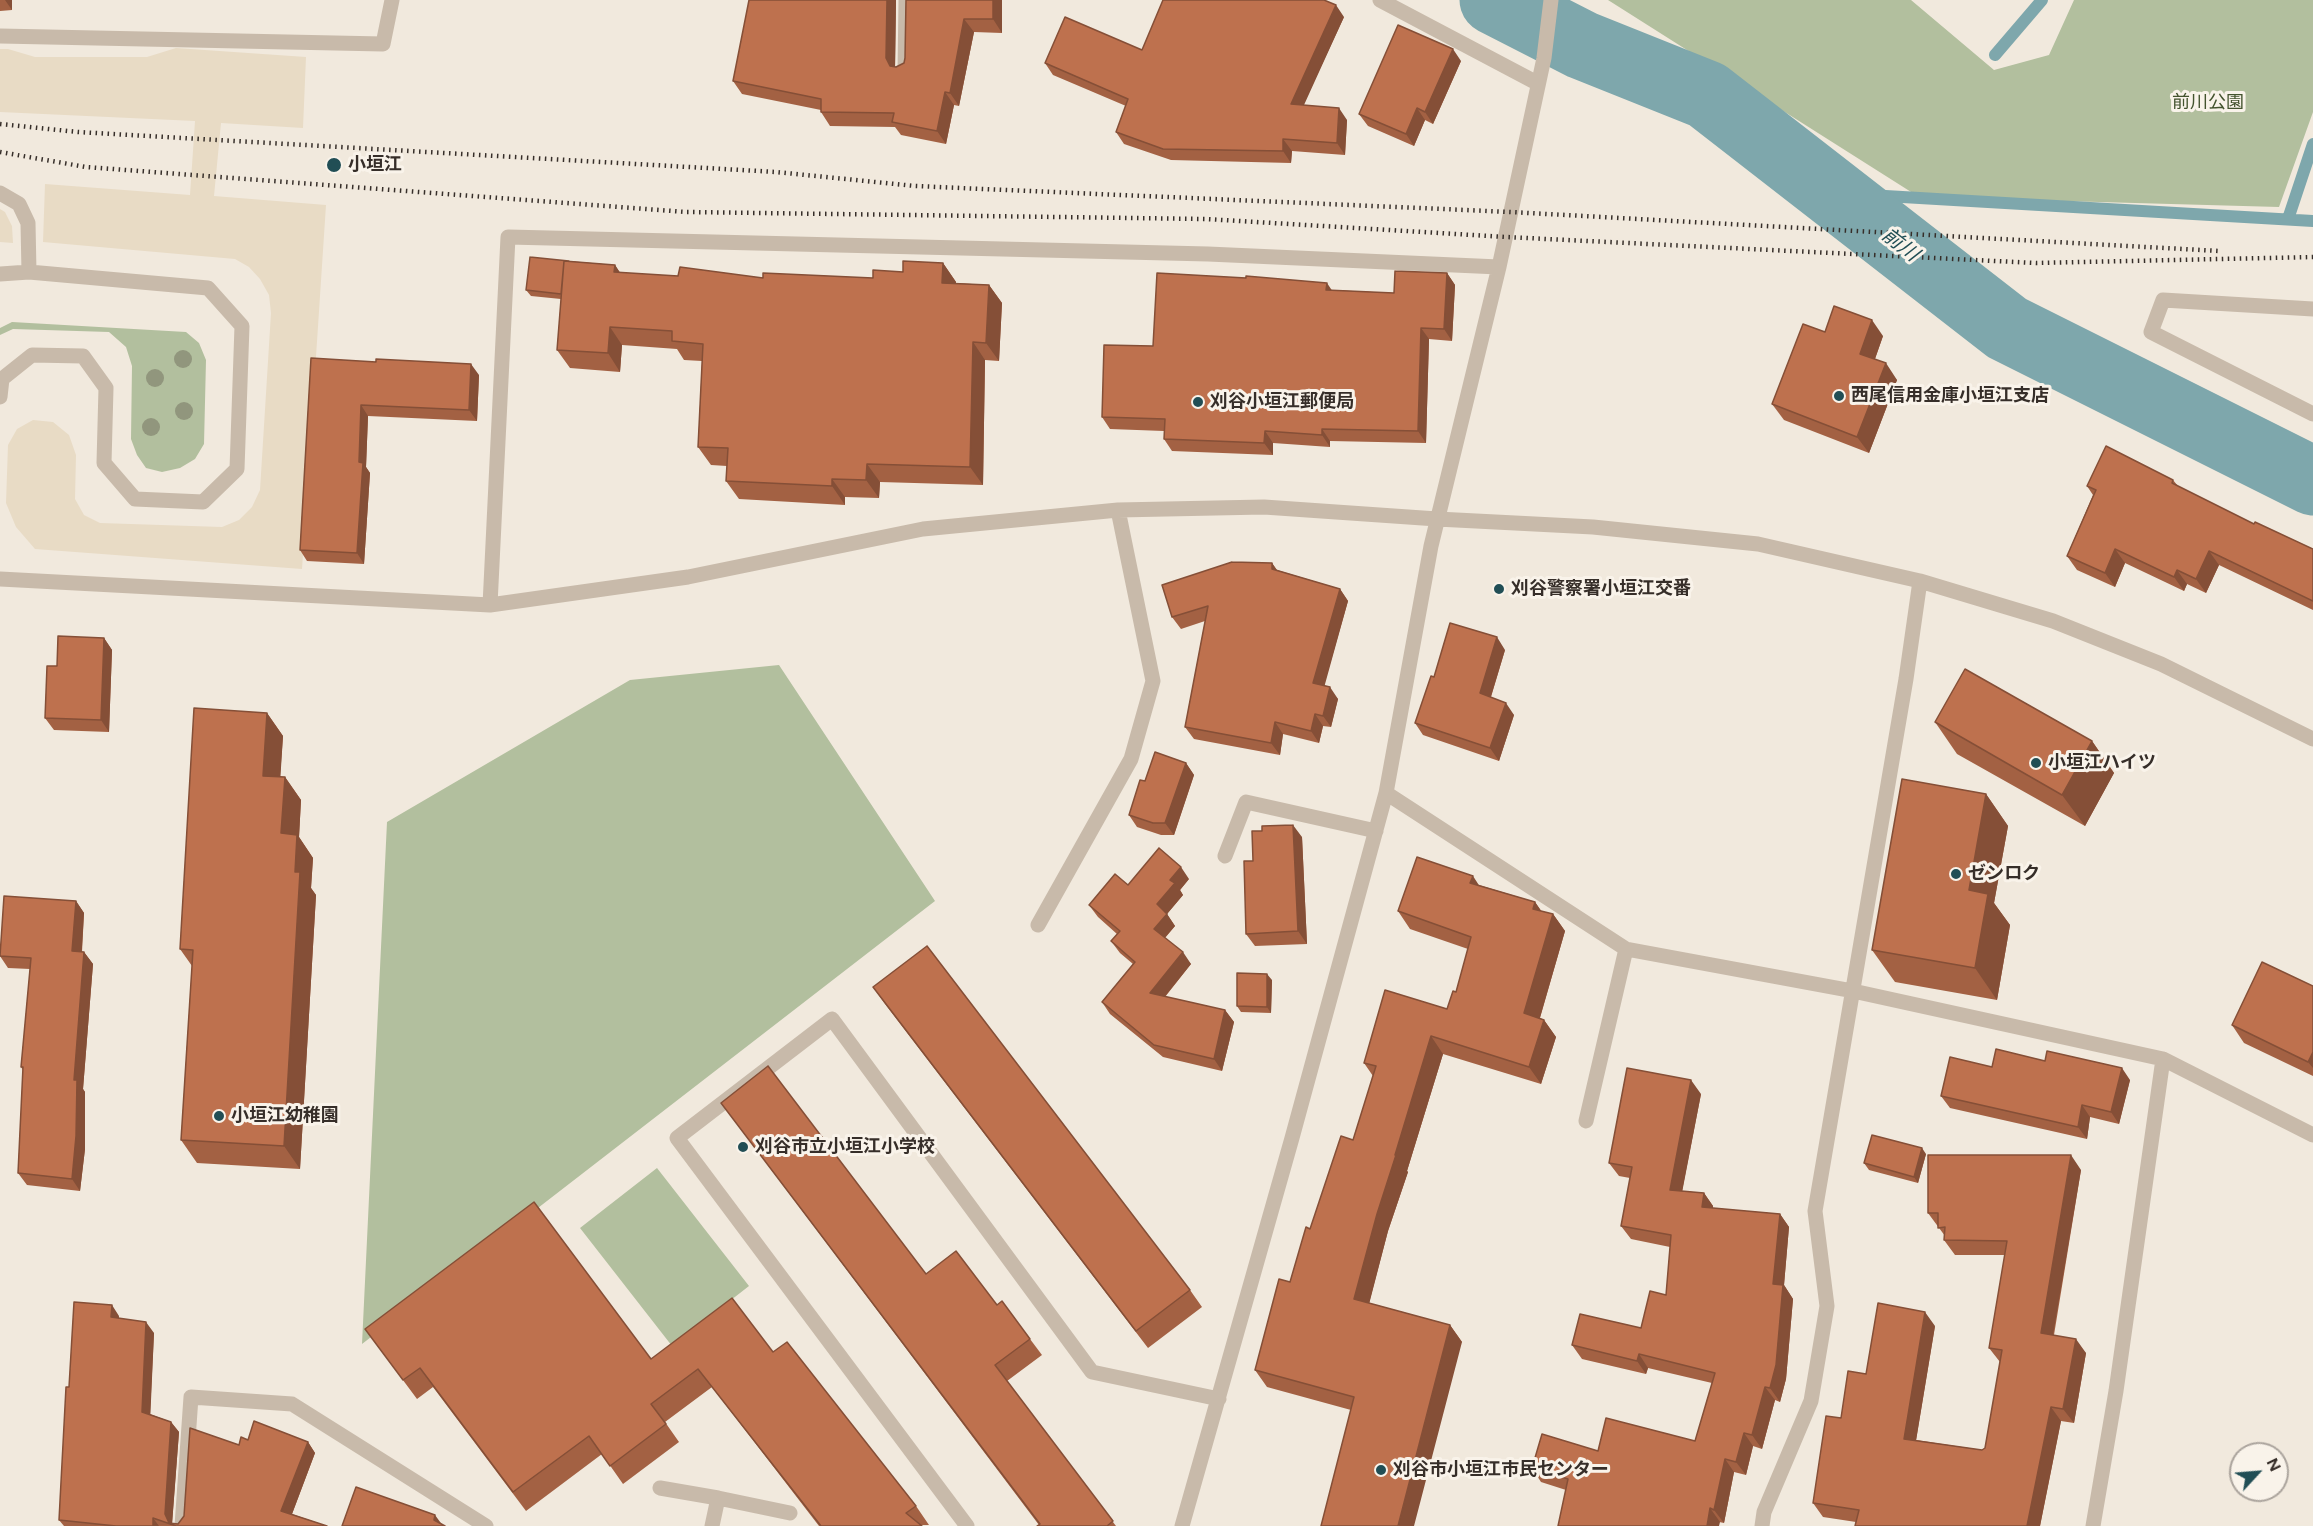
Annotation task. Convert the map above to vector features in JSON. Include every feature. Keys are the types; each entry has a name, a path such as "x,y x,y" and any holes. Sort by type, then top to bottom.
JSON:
{"street":[{"path":"0,36 383,44 392,0"},
{"path":"905,71 906,0"},
{"path":"1380,0 1537,83"},
{"path":"1182,1526 1386,793 1437,519 1499,267 1544,58 1551,0"},
{"path":"0,193 19,204 28,223 29,272"},
{"path":"490,605 508,237 1208,254 1499,267"},
{"path":"0,274 29,272 208,288 242,326 237,469 203,502 135,499 104,463 106,388 83,356 32,355 2,379 0,397"},
{"path":"2313,309 2163,300 2151,332 2313,414"},
{"path":"0,579 490,605 688,577 923,529 1118,510 1264,507 1593,527 1758,544 1920,581 2053,621 2161,664 2313,739"},
{"path":"1038,925 1131,759 1153,681 1118,510"},
{"path":"1762,1526 1764,1512 1810,1401 1827,1306 1815,1211 1906,679 1920,581"},
{"path":"1386,793 1626,949 1853,991 2163,1059 2313,1135"},
{"path":"1225,856 1246,802 1376,831"},
{"path":"1586,1121 1626,949"},
{"path":"967,1526 677,1138 832,1019 1092,1372 1219,1399"},
{"path":"2093,1526 2117,1379 2163,1059"},
{"path":"182,1526 191,1397 292,1404 486,1526"},
{"path":"660,1488 790,1513"},
{"path":"712,1526 718,1498"}],"green space":[{"name":"前川公園","path":"1608,0 1911,0 1994,70 2049,55 2074,0 2313,0 2313,112 2279,207 1919,197"},
{"path":"12,322 186,332 199,343 206,360 204,444 195,459 180,468 162,472 146,468 137,455 131,439 132,366 126,347 109,332 13,329 0,335 0,328"},
{"path":"779,665 935,901 362,1344 387,822 630,680"},
{"path":"657,1168 749,1286 672,1346 580,1228"}],"shaded area":[{"path":"176,48 306,57 303,128 221,123 214,196 326,205 302,569 35,549 16,527 6,503 8,445 17,429 33,420 53,422 69,435 76,455 75,499 84,515 100,523 222,527 239,520 252,507 260,490 271,313 269,295 260,279 249,267 235,259 43,242 45,184 190,195 195,121 0,112 0,49 35,57 147,57"},
{"path":"0,209 5,212 12,226 13,243 0,242"}],"building":[{"path":"749,0 887,0 886,58 890,66 896,67 904,63 905,58 906,0 993,0 993,19 964,19 950,93 945,92 937,131 892,122 894,113 821,112 821,99 733,81"},
{"path":"1163,0 1324,0 1336,5 1291,104 1339,108 1337,143 1283,139 1283,151 1163,149 1116,132 1128,99 1045,63 1065,17 1142,50"},
{"path":"1398,25 1453,49 1425,112 1417,108 1406,134 1359,114"},
{"path":"530,257 569,261 564,261 561,294 526,290"},
{"path":"564,261 615,265 614,272 678,276 680,267 763,278 763,273 873,278 873,270 903,272 903,261 943,263 942,283 989,285 986,343 973,342 970,467 867,464 866,480 832,479 832,486 726,481 728,448 698,447 703,344 672,341 672,331 610,327 608,353 557,350"},
{"path":"1395,271 1447,273 1444,329 1421,328 1418,431 1322,429 1322,435 1265,431 1264,443 1164,439 1165,419 1102,417 1104,345 1153,346 1157,273 1246,278 1246,276 1327,283 1326,290 1394,293"},
{"path":"1834,306 1872,320 1860,354 1886,363 1857,437 1772,404 1803,324 1825,332"},
{"path":"311,358 471,364 469,410 361,405 359,462 363,463 357,553 300,550"},
{"path":"2106,446 2173,480 2172,483 2254,524 2255,522 2313,549 2313,601 2209,551 2196,579 2177,570 2174,577 2115,549 2105,573 2067,556 2096,490 2087,486"},
{"path":"1232,562 1272,563 1272,569 1340,589 1313,683 1330,687 1323,716 1315,714 1311,731 1275,722 1271,743 1185,727 1208,606 1172,617 1162,585"},
{"path":"1450,623 1497,637 1480,693 1506,703 1490,748 1415,723 1431,676 1434,677"},
{"path":"58,636 104,638 101,720 45,718 47,666 57,666"},
{"path":"1965,669 2092,741 2062,795 1935,722"},
{"path":"194,708 267,713 263,776 285,777 281,833 297,835 295,872 300,872 284,1146 181,1140 193,950 180,949"},
{"path":"1155,752 1186,763 1165,823 1153,823 1129,815 1140,780 1145,781"},
{"name":"ゼンロク","path":"1902,779 1986,794 1969,890 1988,894 1975,968 1872,950"},
{"path":"1293,825 1298,931 1246,934 1244,861 1253,861 1252,831 1262,831 1262,826"},
{"path":"1159,848 1181,867 1170,880 1175,883 1157,904 1167,914 1154,929 1183,952 1150,993 1225,1010 1214,1059 1154,1045 1102,1002 1135,962 1111,941 1120,931 1089,905 1115,874 1128,885"},
{"path":"1417,857 1473,876 1470,883 1535,902 1533,909 1553,914 1524,1013 1544,1020 1529,1067 1431,1036 1377,1214 1354,1299 1450,1325 1398,1526 1321,1526 1354,1397 1255,1370 1279,1279 1290,1282 1306,1227 1310,1229 1341,1136 1353,1140 1376,1066 1364,1063 1385,990 1447,1009 1453,991 1456,992 1471,937 1398,911"},
{"path":"4,896 76,901 72,951 84,952 74,1080 77,1080 76,1136 72,1179 18,1173 23,1067 21,1067 31,958 0,956"},
{"path":"927,946 1190,1290 1136,1331 873,987"},
{"path":"2262,962 2313,986 2313,1052 2308,1062 2232,1025"},
{"path":"1237,973 1267,974 1267,1007 1237,1006"},
{"path":"1996,1049 2045,1061 2047,1051 2122,1068 2111,1112 2082,1105 2078,1127 1941,1096 1950,1057 1992,1067"},
{"path":"768,1066 926,1274 956,1251 997,1305 1002,1301 1030,1339 995,1365 1113,1521 1107,1526 1037,1526 1040,1524 721,1103"},
{"path":"1627,1068 1691,1080 1670,1190 1704,1193 1702,1207 1780,1214 1773,1284 1783,1285 1776,1365 1770,1388 1765,1387 1752,1435 1744,1433 1736,1462 1725,1459 1714,1510 1710,1508 1707,1526 1558,1526 1568,1479 1532,1468 1542,1434 1598,1451 1606,1418 1695,1441 1715,1373 1639,1354 1637,1361 1572,1345 1580,1314 1641,1328 1650,1291 1666,1295 1671,1235 1621,1226 1632,1167 1609,1163"},
{"path":"1872,1135 1922,1148 1914,1177 1864,1163"},
{"path":"1928,1155 2071,1155 2041,1333 2076,1339 2063,1409 2051,1407 2027,1526 1855,1526 1859,1510 1813,1503 1826,1416 1841,1418 1848,1371 1866,1374 1878,1303 1925,1312 1904,1439 1982,1450 1985,1448 2002,1350 1989,1348 2007,1241 1944,1240 1945,1227 1938,1228 1938,1213 1928,1213"},
{"path":"534,1202 651,1359 732,1298 773,1352 787,1342 916,1506 906,1513 922,1526 821,1526 698,1369 651,1404 666,1424 610,1466 589,1436 513,1492 420,1368 403,1380 365,1329"},
{"path":"74,1302 112,1305 111,1317 146,1322 142,1412 171,1422 165,1514 169,1523 178,1524 184,1516 190,1428 239,1445 241,1437 248,1440 254,1421 308,1442 281,1511 327,1526 176,1526 153,1518 153,1526 116,1526 59,1520 66,1387 69,1387"},
{"path":"356,1487 435,1515 434,1520 445,1526 342,1526"}],"waterway":[{"name":"前川","path":"1494,0 1582,45 1707,95 2007,328 2313,481"},
{"path":"1995,55 2042,0"},
{"path":"2288,219 2313,144"},
{"path":"1834,193 2313,221"}],"railway":[{"path":"0,124 78,132 776,172 915,186 1511,212 2219,251"},
{"path":"0,152 86,167 686,212 1206,219 1506,237 2036,263 2313,257"}],"place":[{"name":"小垣江","path":"334,165"},
{"name":"西尾信用金庫小垣江支店","path":"1839,396"},
{"name":"刈谷小垣江郵便局","path":"1198,402"},
{"name":"刈谷警察署小垣江交番","path":"1499,589"},
{"name":"小垣江ハイツ","path":"2036,763"},
{"name":"ゼンロク","path":"1956,874"},
{"name":"小垣江幼稚園","path":"219,1116"},
{"name":"刈谷市立小垣江小学校","path":"743,1147"},
{"name":"刈谷市小垣江市民センター","path":"1381,1470"}]}
